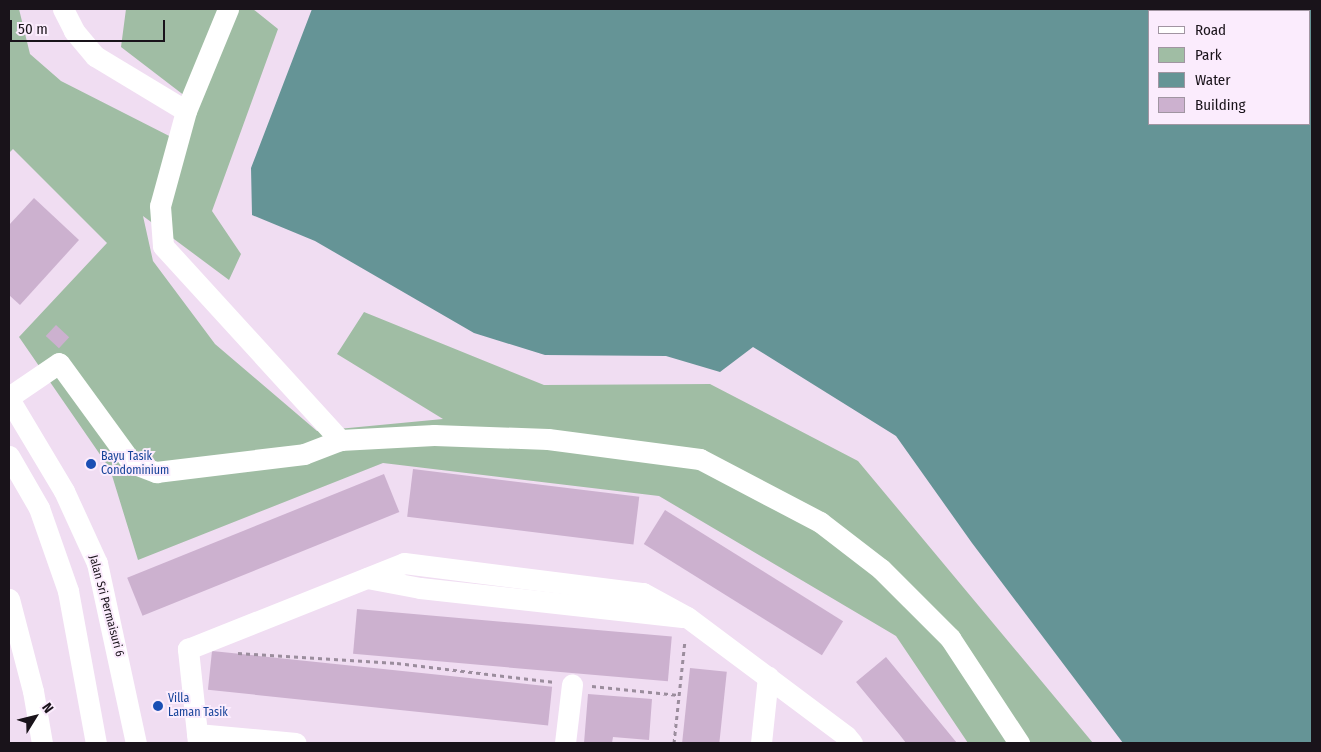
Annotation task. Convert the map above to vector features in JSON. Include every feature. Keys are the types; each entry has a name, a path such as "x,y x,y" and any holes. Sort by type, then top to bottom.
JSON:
{"street":[{"path":"63,9 74,31 95,56 186,111"},
{"path":"228,9 186,111 160,206 163,246 340,440"},
{"path":"9,398 59,363 132,463 156,472 304,454 340,440 434,436 548,439 700,459 820,522 881,569 950,638 1019,743"},
{"name":"Jalan Sri Permaisuri 6","path":"9,398 64,491 97,563 136,743"},
{"path":"9,456 39,508 68,591 96,743"},
{"path":"296,743 197,739 188,649 367,578 430,589 648,615 687,617 768,676 852,743"},
{"path":"9,599 33,691 42,743"},
{"path":"761,743 768,676"},
{"path":"565,743 572,684"}],"path":[{"path":"674,743 687,617"},
{"path":"228,652 398,663 679,695"}],"green space":[{"path":"9,9 19,9 30,54 61,81 183,143 198,106 121,47 126,9 253,9 278,29 212,211 241,254 229,280 143,216 153,261 215,344 317,431 443,419 337,354 364,312 544,385 710,384 858,461 1093,743 968,743 896,636 659,496 383,463 138,560 110,469 19,337 107,243 13,149 9,153"}],"water":[{"path":"312,9 1312,9 1312,743 1123,743 972,543 896,436 753,347 720,372 666,356 545,355 474,333 315,241 252,215 251,168"}],"building":[{"path":"34,198 79,240 20,305 9,295 9,225"},
{"path":"56,325 69,337 59,348 46,336"},
{"path":"413,469 639,497 633,544 407,517"},
{"path":"384,474 399,512 143,616 127,578"},
{"path":"665,510 843,621 822,655 644,544"},
{"path":"357,609 672,637 668,681 353,654"},
{"path":"212,651 552,687 548,726 208,690"},
{"path":"886,657 957,743 906,743 856,682"},
{"path":"690,668 727,672 719,743 682,743"},
{"path":"588,694 652,699 649,740 613,737 612,743 584,743"}],"place":[{"name":"Bayu Tasik Condominium","path":"91,464"},
{"name":"Villa Laman Tasik","path":"158,706"}]}
